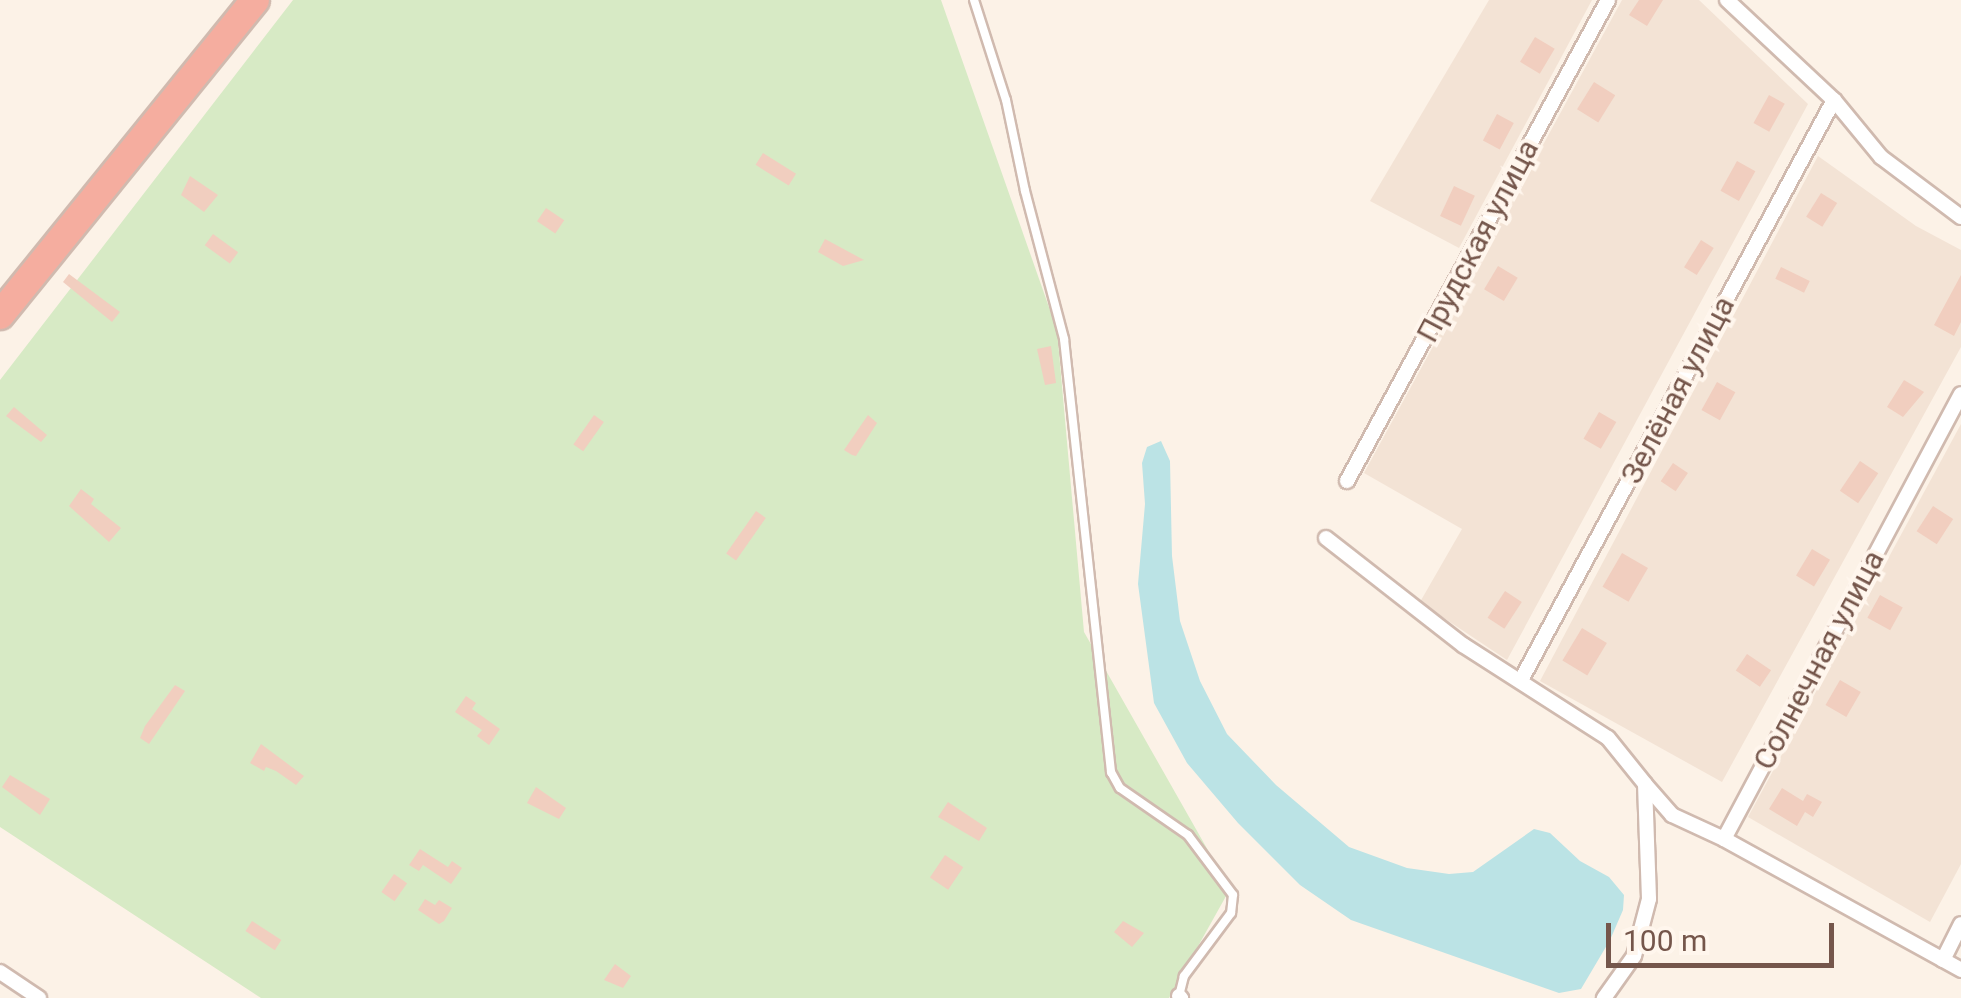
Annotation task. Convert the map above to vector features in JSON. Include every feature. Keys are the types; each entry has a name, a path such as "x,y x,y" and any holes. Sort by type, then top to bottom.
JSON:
{"highway":[{"path":"0,315 255,0"}],"street":[{"name":"Прудская улица","path":"1347,481 1608,0"},
{"path":"1727,0 1834,100 1881,157 1961,217"},
{"name":"Зелёная улица","path":"1521,680 1834,100"},
{"name":"Солнечная улица","path":"1724,839 1961,394"},
{"path":"1326,538 1463,645 1608,738 1672,815 1724,839 1961,970"},
{"path":"1604,998 1634,956 1648,899 1645,784"},
{"path":"1943,960 1961,924"},
{"path":"0,972 40,998"}],"lane":[{"path":"974,0 1006,100 1064,339 1111,772 1120,788 1188,835 1232,895 1230,913 1184,976 1179,997"}],"shaded area":[{"path":"1489,0 1592,0 1459,248 1370,201"},
{"path":"1622,0 1699,0 1808,104 1507,660 1420,602 1462,529 1364,473"},
{"path":"1818,156 1916,226 1961,250 1961,347 1722,782 1540,681"},
{"path":"1961,424 1961,864 1930,922 1748,817"}],"green space":[{"path":"293,0 941,0 1057,330 1084,632 1230,889 1169,998 261,998 0,827 0,380"}],"water":[{"path":"1161,441 1170,461 1172,556 1180,621 1200,681 1227,734 1276,785 1349,847 1407,868 1449,874 1473,872 1534,829 1550,833 1580,861 1609,877 1624,895 1623,910 1610,940 1581,989 1559,993 1351,920 1300,885 1238,823 1187,763 1154,703 1138,584 1145,504 1142,463 1147,447"}],"building":[{"path":"1639,0 1663,0 1647,26 1629,15"},
{"path":"1535,37 1555,49 1540,74 1520,62"},
{"path":"1594,82 1615,95 1598,122 1577,109"},
{"path":"1769,95 1785,104 1769,132 1753,123"},
{"path":"1497,114 1514,123 1500,149 1483,140"},
{"path":"763,153 796,174 789,186 756,165"},
{"path":"1737,161 1755,171 1739,201 1721,191"},
{"path":"190,176 218,195 204,212 181,195"},
{"path":"1454,186 1475,196 1461,226 1440,216"},
{"path":"1821,193 1837,203 1822,227 1806,217"},
{"path":"546,208 564,220 555,234 537,221"},
{"path":"213,234 238,252 230,264 205,245"},
{"path":"825,239 864,260 843,266 818,252"},
{"path":"1701,240 1714,248 1697,275 1684,267"},
{"path":"1498,266 1518,278 1504,301 1484,289"},
{"path":"1781,267 1810,281 1804,293 1775,279"},
{"path":"69,274 120,312 112,322 63,282"},
{"path":"1961,275 1961,322 1954,336 1934,325"},
{"path":"1051,346 1056,383 1045,385 1037,349"},
{"path":"1904,380 1924,392 1903,417 1887,407"},
{"path":"1717,382 1735,392 1720,420 1701,410"},
{"path":"14,407 47,435 41,442 6,416"},
{"path":"1599,412 1616,422 1601,449 1584,439"},
{"path":"594,415 604,422 583,451 573,444"},
{"path":"868,415 877,423 856,456 852,455 844,450"},
{"path":"1860,461 1878,473 1858,503 1840,491"},
{"path":"1673,463 1688,473 1676,491 1661,481"},
{"path":"81,489 94,499 91,504 121,528 109,542 69,506"},
{"path":"1933,506 1953,519 1937,544 1917,531"},
{"path":"756,511 766,518 736,560 726,554"},
{"path":"1812,549 1830,560 1814,586 1796,576"},
{"path":"1622,553 1648,568 1628,602 1602,587"},
{"path":"1505,591 1522,602 1504,629 1488,618"},
{"path":"1880,595 1903,608 1890,630 1867,618"},
{"path":"1582,628 1607,643 1587,676 1562,661"},
{"path":"1747,654 1771,670 1760,687 1736,671"},
{"path":"1840,680 1861,692 1846,717 1826,705"},
{"path":"175,685 185,691 149,744 140,738 145,726"},
{"path":"466,696 476,703 472,709 500,729 489,745 477,736 482,730 455,712"},
{"path":"261,744 304,776 296,785 276,771 266,767 264,771 250,763"},
{"path":"10,775 50,799 40,815 2,787"},
{"path":"536,787 566,808 559,819 527,803"},
{"path":"1782,788 1803,801 1807,794 1822,802 1813,817 1805,812 1797,826 1769,809"},
{"path":"948,802 987,828 979,841 938,817"},
{"path":"420,849 448,867 452,861 462,868 451,884 423,865 419,871 409,865"},
{"path":"945,855 963,867 948,890 930,877"},
{"path":"394,874 407,883 394,901 381,892"},
{"path":"425,899 435,905 439,900 452,908 444,921 439,924 418,910"},
{"path":"252,921 281,940 275,950 245,931"},
{"path":"1123,921 1144,933 1132,947 1114,932"},
{"path":"615,964 631,976 623,988 604,980"}]}
